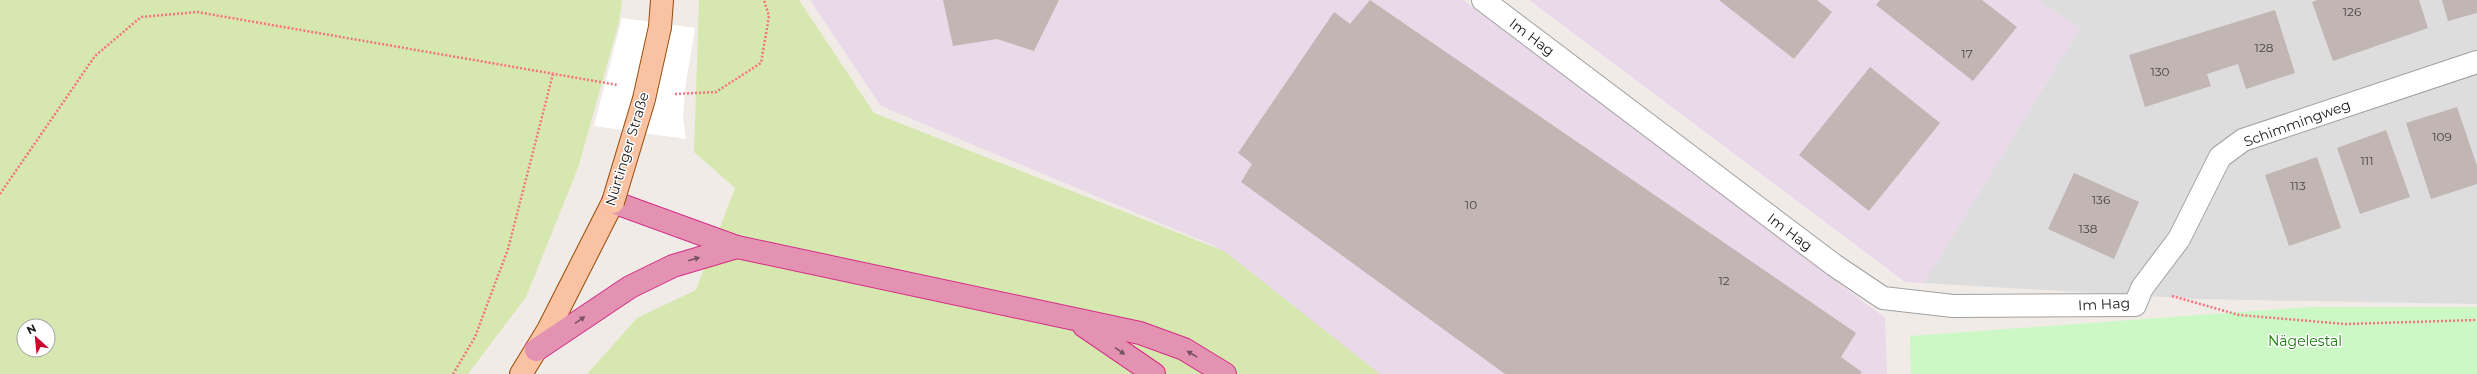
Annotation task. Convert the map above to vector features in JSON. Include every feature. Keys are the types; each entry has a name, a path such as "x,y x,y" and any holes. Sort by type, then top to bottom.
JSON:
{"highway":[{"path":"613,202 738,247 1077,321 1140,333 1184,349 1225,374"},
{"path":"536,350 630,287 673,266 738,247"},
{"path":"1077,321 1154,374"}],"main road":[{"name":"Nürtinger Straße","path":"521,374 536,350 613,202 644,99 660,27 662,0"}],"street":[{"name":"Im Hag","path":"1483,0 1834,266 1883,298 1953,306 2135,305 2142,288"},
{"name":"Schimmingweg","path":"2142,288 2179,239 2220,157 2243,140 2477,62"}],"path":[{"path":"674,94 716,92 761,63 769,16 764,0"},
{"path":"0,194 94,56 141,17 197,12 621,85"},
{"path":"453,374 475,337 508,249 553,74"},
{"path":"2142,288 2239,315 2345,324 2477,320"}],"shaded area":[{"path":"810,0 1463,0 1885,318 1887,374 1378,374 1215,246 881,106"},
{"path":"1529,0 2037,0 2080,28 1924,283 1905,282"},
{"name":"Nägelestal","path":"2037,0 2477,0 2477,304 2197,299 1924,283 2080,28"}],"green space":[{"path":"0,0 622,0 619,22 578,168 526,297 468,374 0,374"},
{"path":"699,0 799,0 874,113 1224,251 1380,374 587,374 637,318 696,290 735,188 694,152"},
{"name":"Nägelestal","path":"2309,307 2477,307 2477,374 1911,374 1910,336"}],"pier":[{"path":"622,18 695,28 685,89 683,118 686,139 594,126"}],"building":[{"path":"943,0 1059,0 1034,51 997,39 953,46"},
{"path":"1370,0 1856,333 1841,357 1862,372 1860,374 1505,374 1241,182 1252,164 1238,153 1334,12 1350,24"},
{"path":"1719,0 1817,0 1832,12 1794,59"},
{"path":"1880,0 1982,0 2017,27 1973,81 1876,5"},
{"path":"2317,0 2419,0 2428,28 2333,61 2312,2"},
{"path":"2442,0 2477,0 2477,13 2448,21"},
{"path":"2275,10 2295,73 2246,89 2238,64 2207,74 2211,86 2145,107 2129,55"},
{"path":"1870,67 1940,123 1869,211 1799,155"},
{"path":"2457,107 2477,166 2477,184 2431,199 2406,123"},
{"path":"2386,130 2410,197 2360,214 2337,148"},
{"path":"2317,157 2341,228 2289,246 2265,175"},
{"path":"2074,173 2139,202 2114,259 2048,229"}]}
